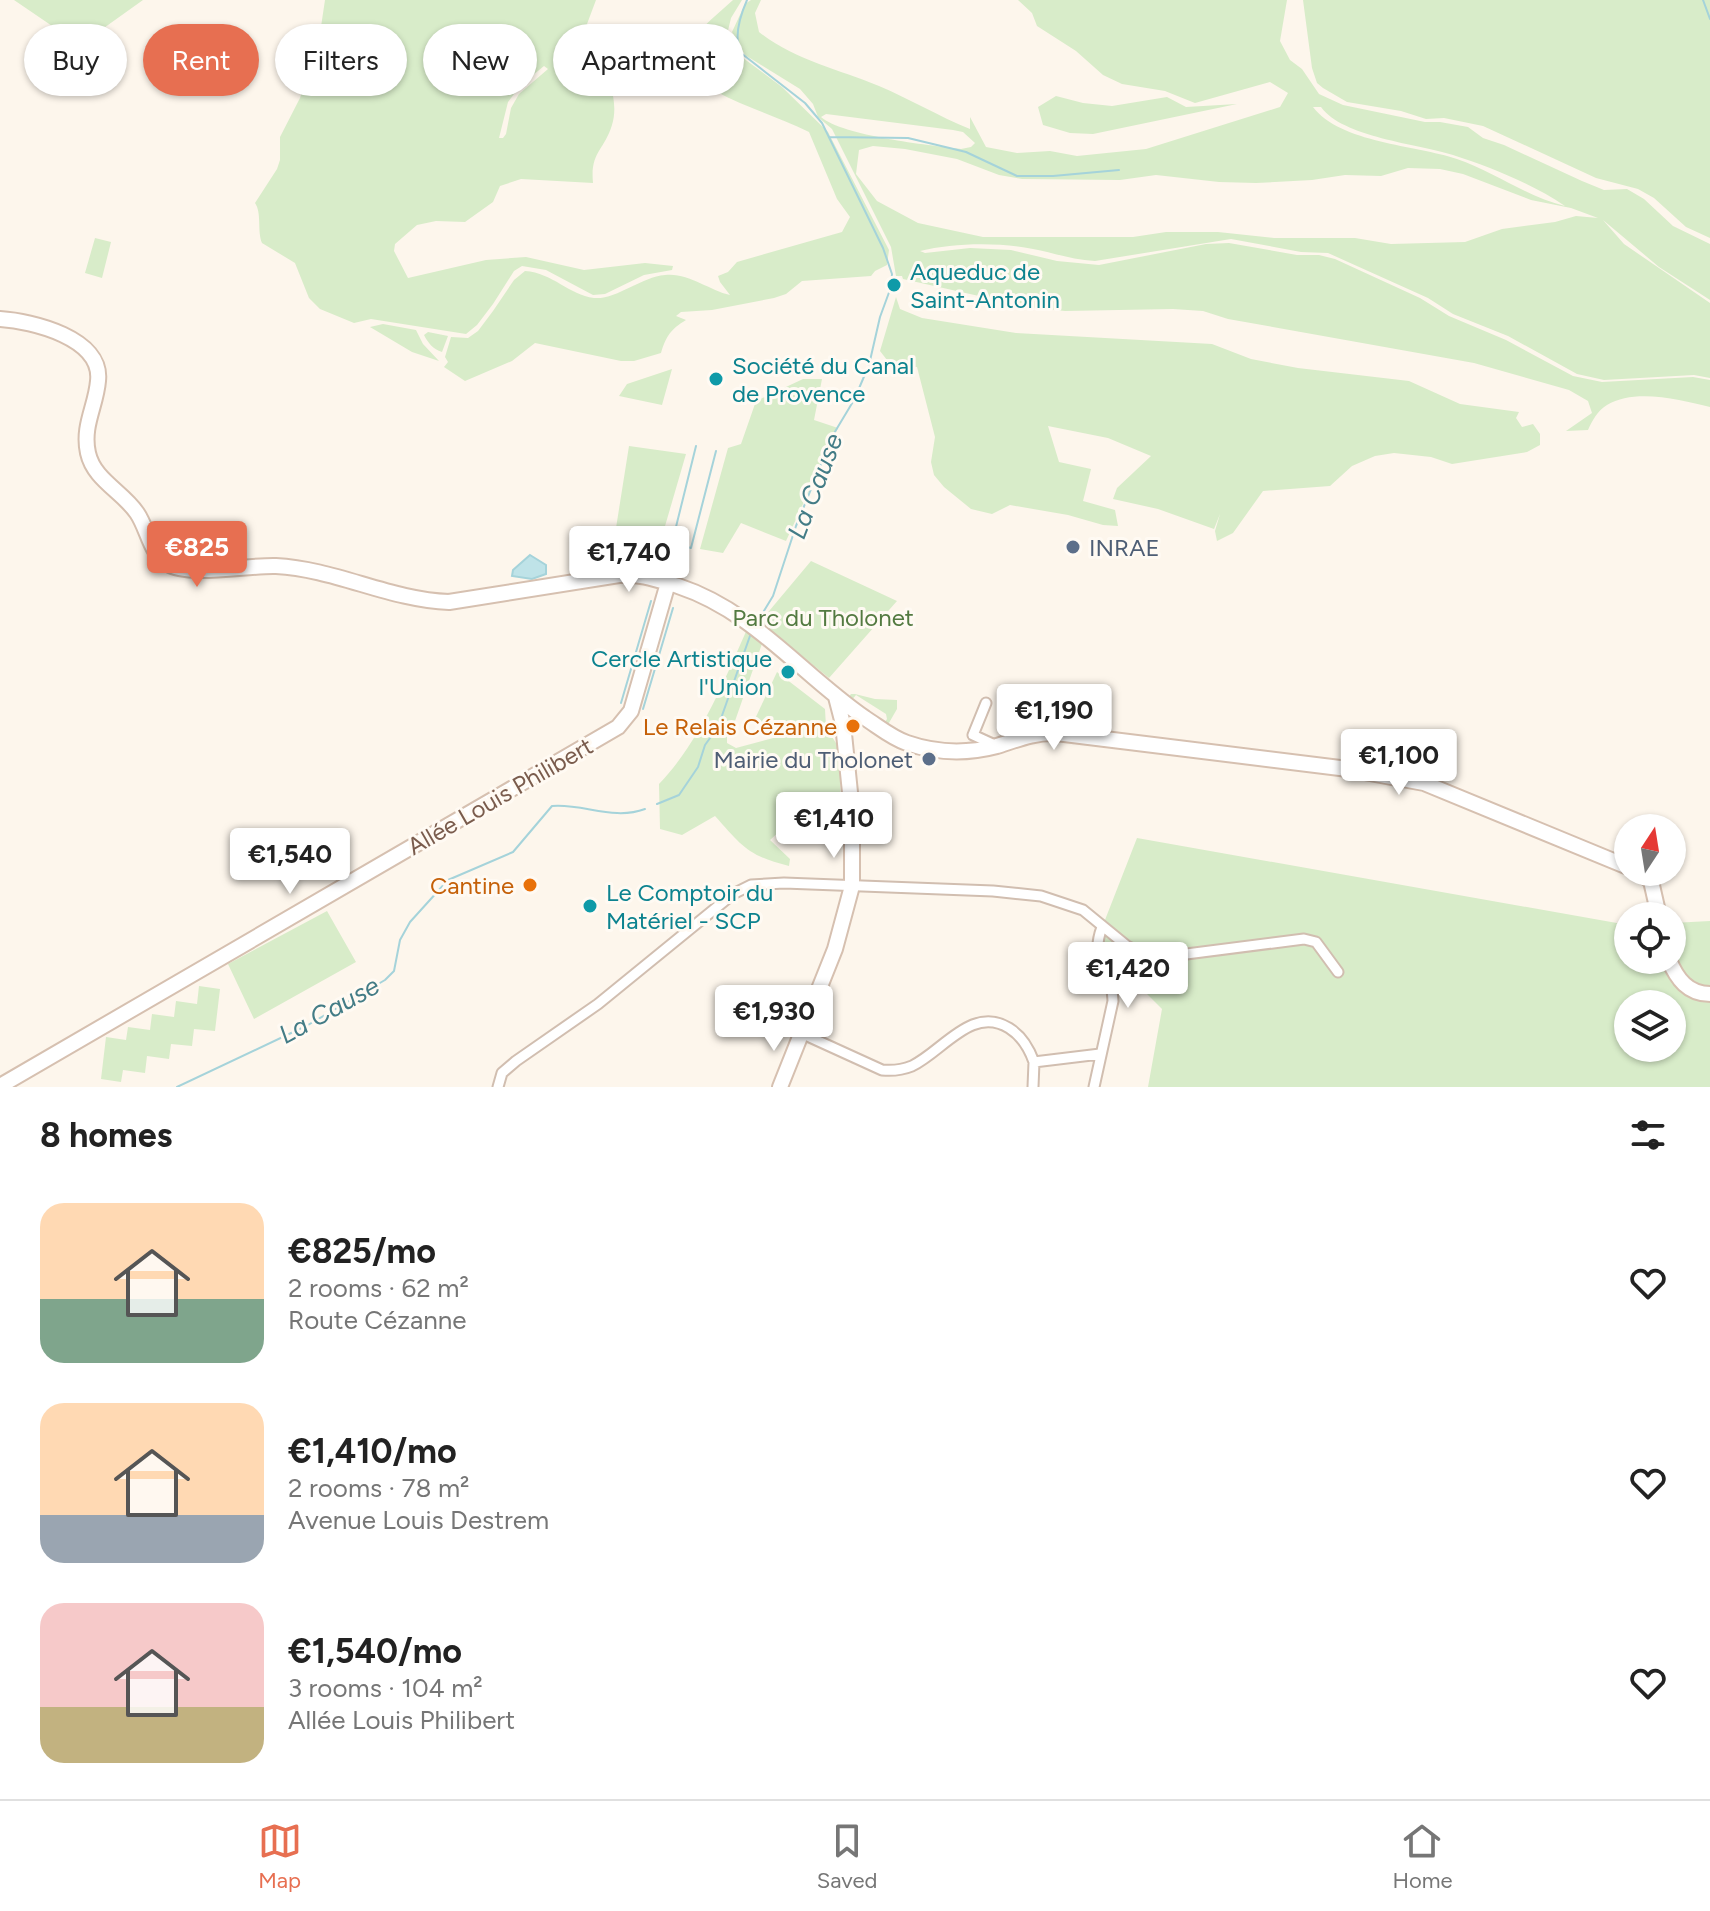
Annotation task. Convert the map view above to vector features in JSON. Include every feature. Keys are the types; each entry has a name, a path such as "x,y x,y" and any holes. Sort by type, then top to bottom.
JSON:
{"street":[{"path":"0,319 24,322 69,338 91,355 99,372 86,428 92,465 99,476 139,515 157,553 171,566 190,570 284,567 423,600 449,602 642,575 704,596 759,629 836,697 888,734 907,743 962,752 1041,733 1056,733 1397,777 1451,792 1614,861"},
{"name":"Allée Louis Philibert","path":"0,1086 618,727 631,711 668,583"},
{"path":"780,1087 806,1027 843,925 852,886 852,812 843,724 836,697"},
{"path":"986,703 973,735 997,746"},
{"path":"498,1087 502,1073 516,1061 598,1004 738,890 751,885 784,883 993,891 1041,896 1083,910 1127,946 1153,957 1309,939 1316,942 1338,972"},
{"path":"1094,1087 1113,995 1097,950 1102,927"},
{"path":"1676,974 1690,989 1710,994"},
{"path":"806,1027 875,1068 895,1071 918,1062 969,1026 992,1021 1015,1032 1030,1050 1034,1062 1033,1087"},
{"path":"1034,1062 1100,1054"}],"green space":[{"path":"14,0 143,0 109,24 49,24"},
{"path":"325,0 596,0 587,24 553,24 553,96 613,96 612,125 598,152 593,183 521,179 500,186 493,202 465,222 436,221 417,225 395,244 394,251 408,278 486,260 526,257 584,270 645,263 673,266 672,270 644,275 605,294 593,295 546,270 522,266 514,271 477,325 466,334 371,319 354,323 320,309 309,298 295,263 262,243 255,203 277,169 280,137 300,98 407,96 407,24 321,24"},
{"path":"733,0 742,0 730,24 707,24"},
{"path":"751,0 761,0 755,13 759,32 787,50 890,91 970,129 970,117 986,147 1017,153 1050,151 1077,156 1146,149 1280,107 1288,93 1270,82 1195,103 1165,91 1122,84 1103,75 1076,51 1037,26 1032,13 1018,0 1287,0 1280,41 1290,60 1302,69 1319,94 1343,105 1425,122 1468,127 1483,138 1604,190 1627,189 1644,199 1673,226 1710,244 1710,300 1659,267 1603,220 1624,244 1710,303 1710,378 1694,375 1604,380 1577,374 1508,336 1453,314 1428,298 1328,253 1301,252 1231,239 1095,261 991,244 920,251 970,248 1011,250 1057,261 1099,265 1206,244 1229,243 1297,255 1319,255 1335,259 1420,298 1449,316 1506,340 1573,376 1602,382 1693,377 1710,380 1710,407 1658,397 1631,397 1604,407 1588,430 1566,431 1592,413 1588,401 1569,390 1474,363 1228,319 1203,311 1065,311 1028,307 903,279 896,276 891,247 832,129 818,117 813,104 800,89 745,55 744,24 736,24 745,4","holes":["1313,107 1321,107 1346,126 1363,132 1453,155 1496,171 1539,190 1565,206 1538,197 1457,159 1360,136 1325,119","826,114 963,132 975,143 961,149 887,139 832,124 821,117","873,146 957,159 999,175 1022,179 1120,180 1156,175 1256,183 1345,175 1381,176 1408,168 1440,169 1463,174 1531,200 1571,208 1598,218 1576,216 1502,229 1465,242 1391,244 1355,238 1274,238 1218,232 1166,232 1133,237 983,237 918,223 877,201 856,174 859,150"]},
{"path":"1303,0 1710,0 1710,238 1686,227 1654,198 1638,189 1596,178 1483,126 1444,118 1426,119 1401,111 1347,102 1323,88 1317,83 1312,68"},
{"path":"744,59 782,87 828,132 889,250 887,265 871,276 802,281 786,294 774,298 712,310 681,312 676,316 686,320 670,334 661,353 634,361 535,343 512,361 465,381 444,367 448,362 445,357 451,337 468,338 478,331 514,280 525,271 594,298 611,296 665,275 690,279 730,295 718,276 728,272 737,262 842,232 850,217 837,199 809,132 726,96 744,96"},
{"path":"1056,96 1112,106 1167,97 1186,107 1237,104 1093,134 1070,133 1043,125 1038,107"},
{"path":"95,238 111,242 102,278 85,273"},
{"path":"896,297 900,309 922,318 1016,333 1212,344 1251,359 1298,368 1409,381 1460,404 1519,412 1516,418 1522,427 1533,424 1540,434 1540,445 1527,452 1452,464 1431,457 1394,453 1375,456 1352,466 1330,486 1263,491 1233,533 1217,541 1215,531 1220,514 1214,529 1158,509 1113,499 1117,488 1151,456 1108,438 1048,426 1059,462 1091,469 1083,501 1115,510 1118,526 1010,505 992,514 971,509 934,475 931,462 935,437 917,367 894,369 880,351"},
{"path":"383,324 416,330 423,344 439,361 412,352 370,327"},
{"path":"428,332 448,336 442,352 427,341 424,335"},
{"path":"672,369 662,405 619,396 627,384"},
{"path":"803,379 822,379 814,420 838,428 786,541 741,523 723,553 700,549 728,448 741,444 756,401"},
{"path":"629,446 686,454 663,533 616,528"},
{"name":"Parc du Tholonet","path":"811,561 897,601 829,678 760,622"},
{"path":"748,627 764,638 727,743 736,748 796,732 760,727 753,723 777,672 825,709 826,727 839,748 845,837 823,844 811,831 832,812 814,793 785,805 791,821 770,840 790,859 789,866 755,854 715,816 682,835 660,829 659,784 699,729"},
{"path":"851,694 897,700 897,709 886,728 882,726 887,719 886,714 856,695 850,702 847,699"},
{"path":"1137,838 1614,923 1614,974 1686,974 1686,922 1710,921 1710,1087 1148,1087 1162,1009 1096,943"},
{"path":"327,911 356,962 254,1019 228,964"},
{"path":"199,986 220,989 215,1031 194,1029 192,1046 171,1044 169,1059 147,1056 145,1073 123,1070 121,1082 101,1079 106,1037 126,1040 128,1027 150,1030 152,1014 174,1017 176,1001 197,1004"}],"water":[{"path":"530,555 546,565 546,574 532,579 512,576 513,570"}],"waterway":[{"name":"La Cause","path":"747,0 738,33 741,53 805,103 822,123 883,248 892,274 869,365 854,400 833,435 796,526 773,596 756,624"},
{"path":"1703,0 1710,19"},
{"path":"829,137 908,138 966,152 1017,176 1119,170"},
{"path":"696,446 672,543 691,548 716,451"},
{"path":"621,703 651,601"},
{"path":"643,709 673,608"},
{"name":"La Cause","path":"657,804 679,795 698,767 705,745 718,727 751,633"},
{"name":"La Cause","path":"177,1087 308,1025 385,980 394,971 400,940 410,922 448,880 513,852 552,806 610,813 645,809"}],"place":[{"name":"Aqueduc de Saint-Antonin","path":"894,285"},
{"name":"Société du Canal de Provence","path":"716,379"},
{"name":"INRAE","path":"1073,547"},
{"name":"Cercle Artistique l'Union","path":"788,672"},
{"name":"Le Relais Cézanne","path":"853,726"},
{"name":"Mairie du Tholonet","path":"929,759"},
{"name":"Cantine","path":"530,885"},
{"name":"Le Comptoir du Matériel - SCP","path":"590,906"}]}
